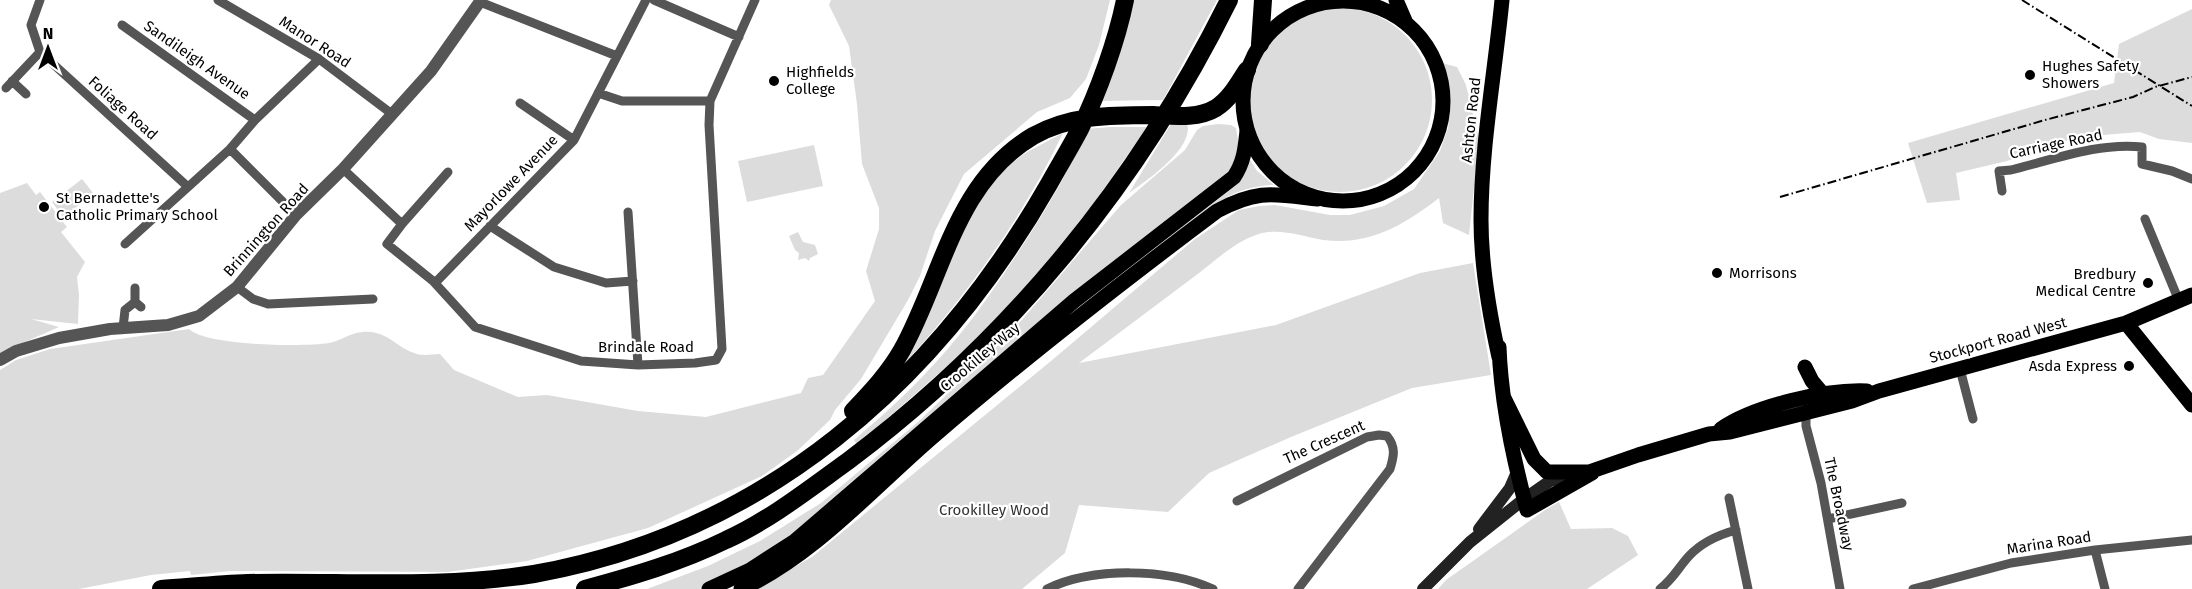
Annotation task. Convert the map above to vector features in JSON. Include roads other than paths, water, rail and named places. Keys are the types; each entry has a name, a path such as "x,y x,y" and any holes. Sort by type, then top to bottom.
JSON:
{"highway":[{"path":"160,589 247,583 413,585 501,580 537,574 597,560 652,542 735,505 789,473 861,418 895,386 966,308 1026,224 1080,128 1103,71 1125,0"},
{"path":"585,589 634,576 728,539 802,495 882,435 924,399 988,340 1077,241 1115,192 1157,130 1212,35 1229,0"},
{"path":"1260,44 1263,0"},
{"path":"811,456 819,442 881,382 901,351 924,306 947,246 968,204 987,174 1011,152 1034,136 1083,118 1188,116 1215,109 1230,96 1247,70"}],"main road":[{"path":"1396,0 1406,23"},
{"name":"Ashton Road","path":"1502,0 1484,169 1481,220 1483,244 1494,292 1504,398 1517,472 1529,502"},
{"path":"1324,1 1365,3 1406,23 1418,35 1432,56 1438,69 1442,91 1443,109 1438,132 1429,152 1406,178 1366,200 1349,202 1318,199 1288,185 1256,152 1247,131 1243,100 1247,70 1260,44 1272,30 1291,15 1324,1"},
{"name":"Crookilley Way","path":"709,589 750,570 795,541 1074,302 1234,177 1245,154 1247,131"},
{"name":"Crookilley Way","path":"741,589 753,584 796,556 1008,373 1216,211 1234,201 1264,193 1318,199"},
{"name":"Stockport Road West","path":"1470,542 1529,502 1594,470 1714,433 1743,417 1801,411 1852,401 1879,391 2126,323 2186,298"},
{"path":"2126,323 2192,405"},
{"path":"1805,368 1823,394"},
{"name":"Stockport Road West","path":"1801,411 1823,394 1856,390 1879,391"},
{"name":"Ashton Road","path":"1504,398 1534,459 1547,472 1594,470"},
{"name":"Ashton Road","path":"1515,421 1529,502"},
{"name":"Stockport Road West","path":"1423,589 1470,542 1510,488 1517,472"}],"street":[{"path":"26,94 9,84 40,52 31,25 39,0"},
{"name":"Manor Road","path":"218,0 319,59 392,114"},
{"name":"Mayorlowe Avenue","path":"435,283 574,140 646,0"},
{"path":"654,0 739,38"},
{"path":"598,93 622,101 710,101 755,0"},
{"path":"480,1 617,56"},
{"name":"Brinnington Road","path":"0,360 16,351 59,338 123,328 168,326 199,316 237,287 296,215 343,169 431,71 480,1"},
{"name":"Sandileigh Avenue","path":"122,25 255,120"},
{"name":"Foliage Road","path":"40,52 187,186"},
{"path":"126,244 230,149 255,120 319,59"},
{"name":"Brindale Road","path":"402,224 387,244 435,283 475,327 581,361 638,365 716,360 722,349 709,125 710,101"},
{"path":"520,102 574,140"},
{"name":"Carriage Road","path":"2002,191 2000,171 2099,149 2132,146 2142,147 2142,164 2172,171 2192,179"},
{"path":"230,149 296,215"},
{"path":"343,169 402,224 448,172"},
{"path":"628,212 638,365"},
{"path":"2145,219 2186,298"},
{"path":"490,226 554,267 606,283 633,281"},
{"path":"237,287 253,299 268,304 373,299"},
{"path":"123,328 125,310 138,304 135,288"},
{"path":"1960,369 1973,418"},
{"name":"The Broadway","path":"1801,411 1828,519 1840,589"},
{"name":"The Crescent","path":"1237,501 1366,437 1387,436 1393,443 1394,457 1390,469 1298,589"},
{"path":"1729,498 1748,589"},
{"path":"1828,519 1902,503"},
{"path":"1660,589 1673,579 1689,555 1713,537 1736,530"},
{"name":"Marina Road","path":"1913,589 2011,563 2095,550 2192,540"},
{"path":"2095,550 2105,589"},
{"path":"1047,589 1087,576 1165,574 1191,580 1211,589"}],"railway":[{"path":"2022,0 2192,106"},
{"path":"1780,197 2045,120 2133,97 2155,87 2192,77"}],"place":[{"name":"Hughes Safety Showers","path":"2030,75"},
{"name":"Highfields College","path":"774,81"},
{"name":"St Bernadette's Catholic Primary School","path":"44,207"},
{"name":"Morrisons","path":"1717,273"},
{"name":"Bredbury Medical Centre","path":"2148,283"},
{"name":"Asda Express","path":"2129,366"}],"park label":[{"name":"Crookilley Wood","path":"994,510"}]}
